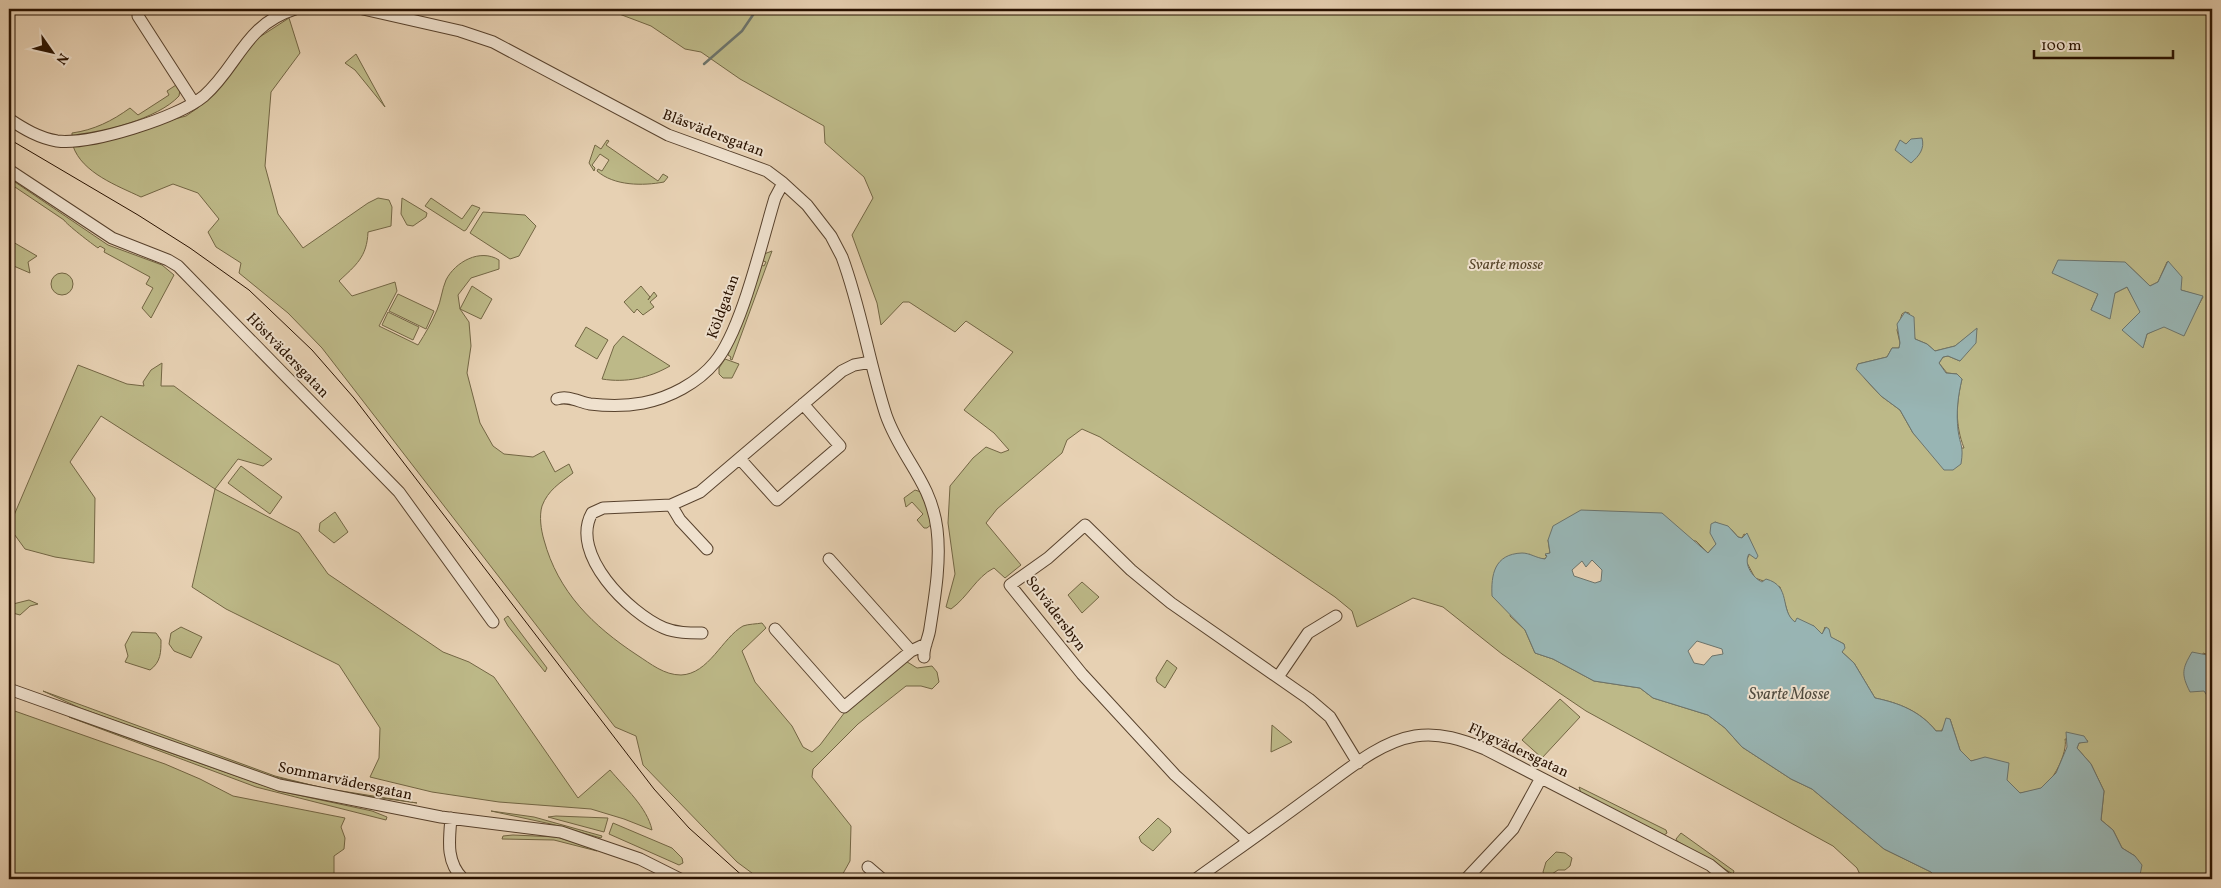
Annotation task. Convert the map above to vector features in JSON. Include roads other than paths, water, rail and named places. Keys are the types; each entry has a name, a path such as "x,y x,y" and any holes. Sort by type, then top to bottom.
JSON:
{"street":[{"path":"9,120 42,137 70,141 101,137 167,116 194,102 209,90 248,38 273,18 295,9"},
{"name":"Blåsvädersgatan","path":"363,9 452,28 493,42 534,62 660,131 767,171 784,183 807,205 830,236 842,257 887,417 899,442 923,481 936,521 937,567 930,628 923,650 924,657"},
{"path":"138,16 194,102"},
{"name":"Höstvädersgatan","path":"9,170 112,238 168,260 178,266 399,492 493,622"},
{"name":"Köldgatan","path":"557,398 564,397 588,403 609,405 645,403 686,386 712,366 730,337 775,198 784,183"},
{"path":"702,633 683,633 664,628 630,606 615,592 597,567 588,540 588,520 592,513 604,508 671,505 700,492 848,367 871,362"},
{"path":"740,459 777,500 840,446 803,404"},
{"path":"671,505 680,520 707,549"},
{"name":"Solvädersbyn","path":"1248,842 1175,776 1082,674 1010,585 1048,558 1085,525 1131,570 1170,603 1278,677 1330,717 1358,763"},
{"path":"829,559 911,651"},
{"path":"1278,677 1308,633 1336,616"},
{"path":"775,629 844,707 911,651 926,644"},
{"name":"Sommarvädersgatan","path":"9,689 279,785 451,818 561,832 640,859 680,879"},
{"name":"Flygvädersgatan","path":"1196,879 1358,763 1402,738 1417,735 1446,736 1479,746 1710,865 1727,879"},
{"path":"1466,879 1513,829 1541,778"},
{"path":"451,818 449,848 453,866 464,879"},
{"path":"868,867 882,879"}],"water":[{"path":"1922,138 1923,146 1921,152 1911,163 1895,150 1900,140 1906,144 1911,139"},
{"path":"2058,260 2125,262 2150,286 2158,282 2168,261 2182,277 2181,290 2203,296 2184,336 2164,327 2147,334 2143,348 2122,330 2140,312 2127,287 2115,293 2110,319 2091,310 2098,294 2052,273"},
{"path":"1905,312 1914,317 1915,339 1927,344 1935,351 1955,346 1977,328 1976,343 1960,361 1948,356 1943,357 1939,363 1946,373 1957,374 1962,379 1957,417 1962,458 1961,464 1953,470 1944,470 1913,433 1900,410 1881,396 1856,369 1858,364 1887,357 1892,348 1899,348 1897,324"},
{"name":"Svarte Mosse","path":"1581,510 1662,513 1708,553 1716,544 1710,533 1711,524 1715,522 1728,526 1738,537 1742,538 1747,533 1758,556 1756,559 1749,554 1747,562 1750,570 1762,582 1766,579 1774,582 1779,587 1787,611 1795,622 1797,618 1814,626 1822,634 1826,627 1829,629 1831,637 1844,644 1845,648 1842,652 1854,663 1875,698 1892,702 1916,713 1936,731 1942,731 1946,718 1950,719 1960,750 1971,761 1985,757 2009,763 2007,780 2020,793 2041,788 2056,773 2067,747 2066,732 2084,736 2088,742 2079,743 2077,748 2091,764 2104,791 2101,820 2113,830 2122,848 2135,856 2142,865 2140,875 2161,876 2161,879 1938,879 1931,872 1884,849 1812,789 1791,779 1742,747 1725,728 1708,715 1653,698 1640,688 1594,681 1553,659 1535,653 1525,630 1492,596 1492,581 1496,567 1505,557 1522,553 1545,559 1547,556 1545,554 1550,553 1548,540 1553,526","holes":["1592,560 1602,570 1601,581 1595,583 1574,576 1572,570 1582,561 1586,567","1697,641 1722,649 1723,654 1712,656 1704,665 1694,663 1688,651"]},
{"path":"2192,652 2212,656 2212,703 2204,691 2190,692 2187,686 2184,672"}],"waterway":[{"path":"704,64 742,31 757,9"}],"tram line":[{"path":"9,139 190,248 249,290 312,350 354,398 654,789 689,828 746,879"}],"park label":[{"name":"Svarte mosse","path":"1506,265"}]}
